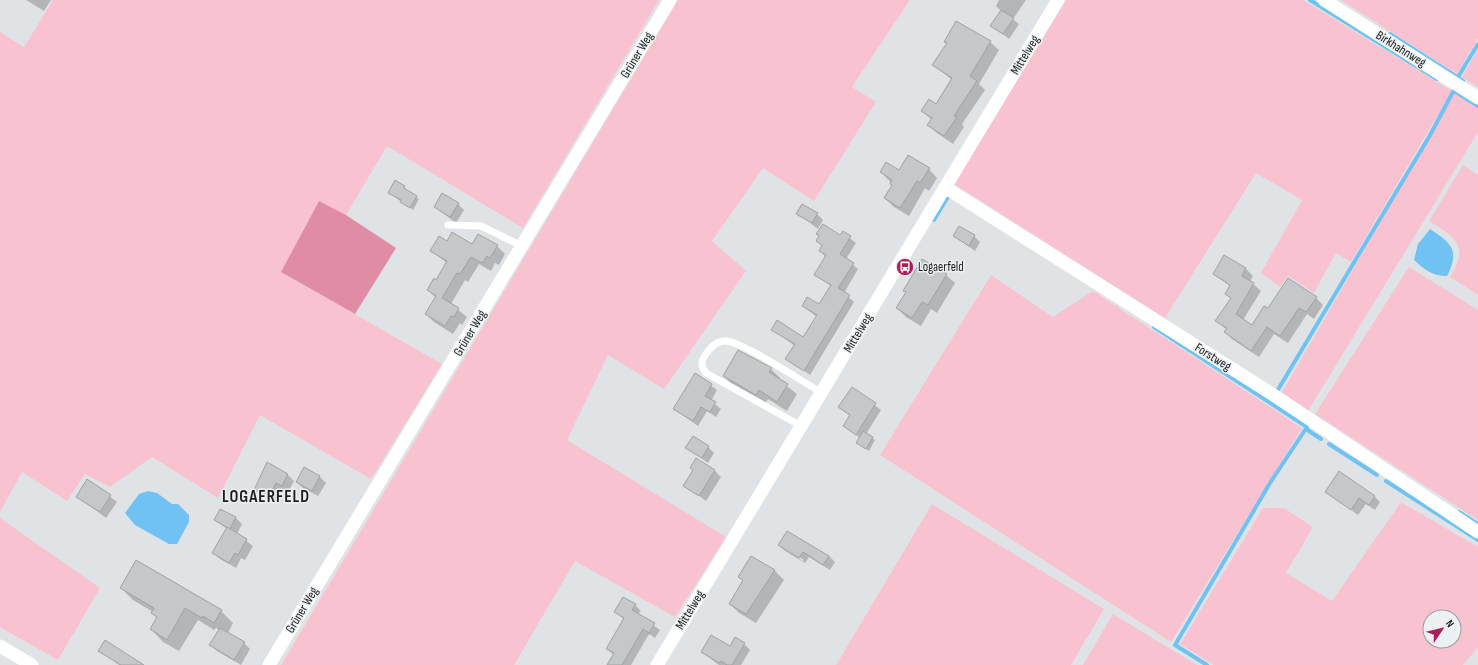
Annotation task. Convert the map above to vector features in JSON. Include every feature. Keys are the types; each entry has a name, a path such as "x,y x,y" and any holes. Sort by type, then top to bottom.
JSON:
{"street":[{"name":"Grüner Weg","path":"269,665 670,0"},
{"name":"Mittelweg","path":"657,665 1058,0"},
{"name":"Birkhahnweg","path":"1324,0 1478,98"},
{"name":"Forstweg","path":"946,188 1272,394 1478,532"},
{"path":"0,646 32,665"}],"lane":[{"path":"448,225 480,226 522,246"},
{"path":"801,426 706,373 701,362 717,343 723,341 730,342 749,350 822,393"}],"shaded area":[{"path":"53,0 659,0 523,228 387,146 346,215 319,201 281,272 442,364 371,479 260,415 218,498 152,457 110,487 85,474 67,501 22,472 0,512 0,32 24,47"},
{"path":"678,0 910,0 852,87 876,102 814,201 763,168 712,241 746,271 664,389 608,355 567,440 726,537 675,617 575,561 514,665 281,665"},
{"path":"1066,0 1303,0 1452,91 1351,262 1336,253 1314,293 1288,276 1280,287 1261,273 1302,200 1256,173 1165,318 954,184"},
{"path":"1341,0 1478,0 1478,38 1457,74"},
{"path":"1478,49 1478,87 1462,77"},
{"path":"1455,93 1478,108 1478,132 1308,411 1281,394"},
{"path":"1463,165 1478,175 1478,295 1450,277 1459,258 1457,244 1447,233 1429,221"},
{"path":"319,201 346,215 396,248 355,314 281,272"},
{"path":"1409,267 1478,310 1478,520 1315,414"},
{"path":"991,275 1053,317 1093,291 1302,428 1171,642 880,455"},
{"path":"1401,502 1478,547 1478,647 1463,665 1214,665 1180,644 1263,508 1284,508 1313,527 1286,573 1332,601"},
{"path":"932,504 1104,609 1071,665 836,665"},
{"path":"0,518 100,588 58,660 0,627"},
{"path":"1113,614 1197,665 1083,665"}],"water":[{"path":"1430,229 1444,239 1452,248 1453,260 1447,276 1429,272 1414,260 1418,244"},
{"path":"148,491 157,493 172,504 178,504 189,515 189,522 177,544 169,544 135,525 125,513 139,494"}],"building":[{"path":"1001,10 1014,18 1003,34 990,26"},
{"path":"956,21 991,41 970,76 977,81 954,116 957,117 944,136 927,125 932,118 921,111 929,99 936,104 952,78 932,65 947,43 944,42"},
{"path":"908,155 930,168 920,183 917,181 900,208 884,198 892,185 890,184 892,180 880,172 886,162 899,170"},
{"path":"395,180 417,196 410,208 400,202 401,200 388,193"},
{"path":"442,193 459,203 450,217 434,207"},
{"path":"802,204 818,213 812,223 796,214"},
{"path":"823,224 840,235 843,231 851,236 840,254 854,263 838,288 850,295 804,371 785,359 795,344 771,330 777,320 803,337 817,315 802,306 807,297 819,304 831,285 814,275 826,255 819,251 822,245 816,241 819,235 816,234"},
{"path":"959,226 975,235 969,246 953,236"},
{"path":"452,232 472,244 478,234 498,245 490,258 487,256 482,263 471,257 460,274 457,273 442,298 459,308 454,317 451,316 445,326 425,314 436,296 427,290 434,278 436,280 447,261 430,251 439,236 447,241"},
{"path":"1224,255 1246,268 1242,276 1254,283 1236,314 1252,325 1264,306 1268,308 1288,278 1317,297 1306,312 1299,308 1280,336 1267,327 1251,351 1224,332 1227,328 1215,321 1231,298 1225,294 1230,285 1213,274"},
{"path":"922,259 947,274 928,305 922,302 912,318 896,308 906,292 903,291"},
{"path":"738,350 772,368 769,372 788,384 777,402 759,390 756,395 723,376"},
{"path":"695,373 712,384 705,396 716,402 710,412 701,407 693,421 673,409"},
{"path":"852,387 876,403 856,435 843,426 850,415 838,407"},
{"path":"863,431 873,437 866,449 856,443"},
{"path":"693,436 709,446 702,458 685,448"},
{"path":"696,458 715,470 699,496 683,486 693,470 690,468"},
{"path":"267,462 288,474 282,486 276,483 268,498 254,490"},
{"path":"304,467 320,476 312,491 296,482"},
{"path":"1339,471 1375,496 1369,505 1359,498 1351,510 1325,492"},
{"path":"87,479 111,495 100,512 76,497"},
{"path":"220,509 236,517 230,529 214,520"},
{"path":"227,527 247,539 238,555 235,553 229,563 212,553"},
{"path":"787,531 829,556 823,565 803,552 799,558 778,545"},
{"path":"751,556 775,570 746,614 729,604 743,580 738,577"},
{"path":"136,560 222,610 214,623 185,608 167,640 150,629 157,617 151,613 154,608 120,588"},
{"path":"623,597 636,604 632,610 655,623 649,633 643,629 622,665 607,665 614,653 606,649 624,618 614,612"},
{"path":"220,628 245,642 234,660 209,645"},
{"path":"711,635 730,646 735,637 745,643 732,665 727,665 721,661 719,663 701,652"},
{"path":"105,640 144,665 121,665 98,651"}],"waterway":[{"path":"1310,0 1437,79"},
{"path":"1390,34 1463,81"},
{"path":"1458,77 1478,44"},
{"path":"1276,393 1429,137 1454,90"},
{"path":"1456,92 1478,106"},
{"path":"934,220 949,195 952,197"},
{"path":"1154,327 1307,427 1270,483 1175,645 1207,665"},
{"path":"1306,429 1321,439"},
{"path":"1329,444 1377,475"},
{"path":"1386,481 1478,540"},
{"path":"1459,512 1478,524"}],"place":[{"name":"Logaerfeld","path":"905,267"}],"district":[{"name":"LOGAERFELD","path":"266,497"}]}
